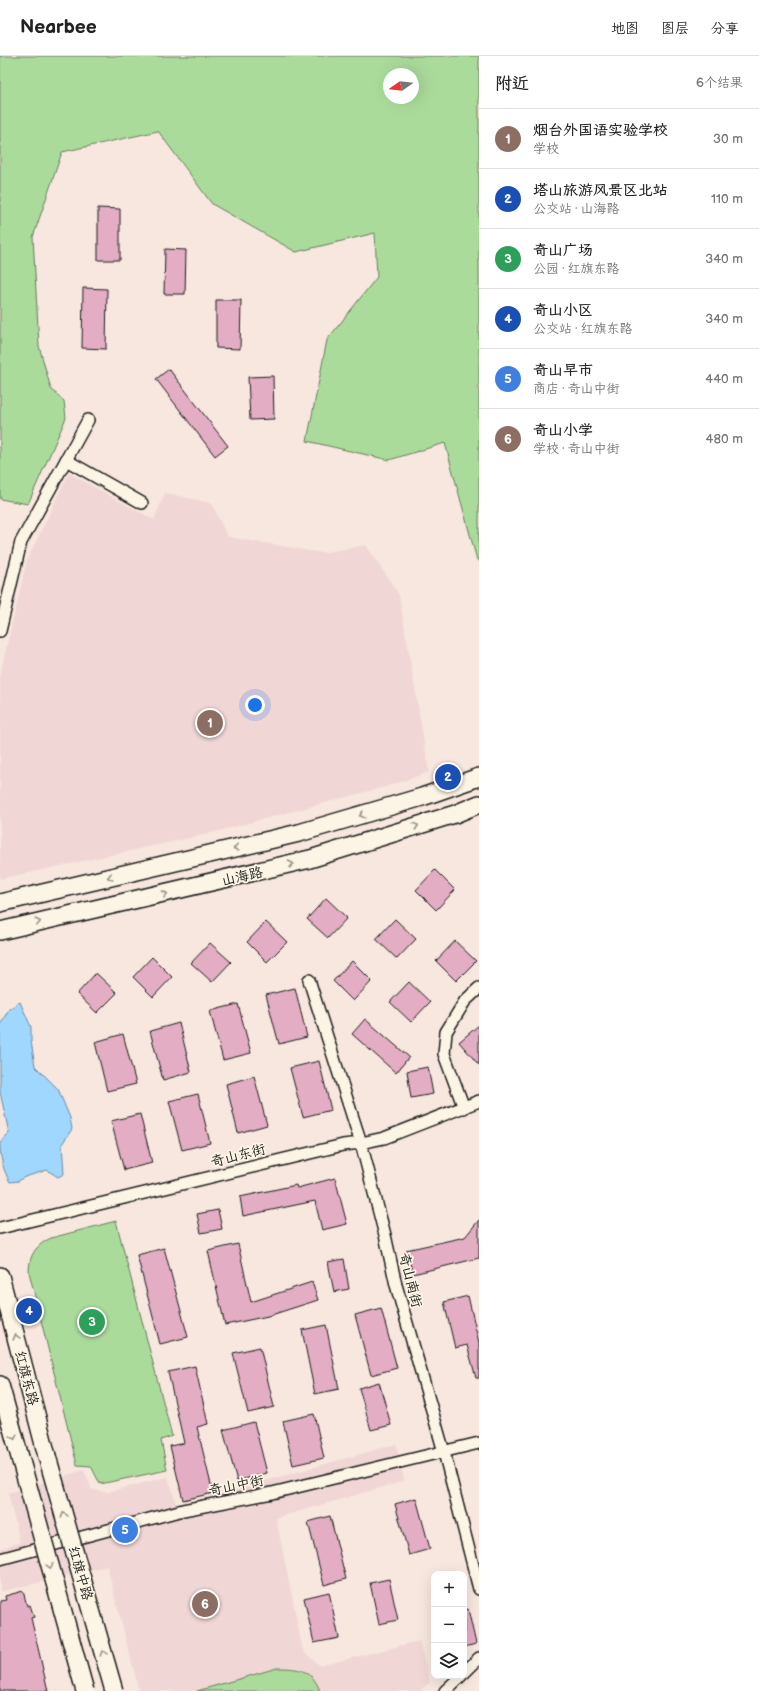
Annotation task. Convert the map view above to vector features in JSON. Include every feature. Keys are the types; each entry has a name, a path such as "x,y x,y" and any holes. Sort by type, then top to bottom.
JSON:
{"main road":[{"name":"山海路","path":"0,903 299,834 422,797 479,777"},
{"name":"山海路","path":"0,931 310,859 455,814 479,804"},
{"name":"红旗东路","path":"0,1276 47,1456"},
{"name":"红旗东路","path":"0,1385 21,1461"},
{"name":"红旗中路","path":"47,1456 114,1691"},
{"name":"红旗中路","path":"21,1461 85,1691"}],"street":[{"path":"0,631 21,542 88,420"},
{"path":"66,460 142,503"},
{"name":"奇山南街","path":"309,980 361,1143 396,1284 444,1452 479,1589"},
{"path":"464,1108 444,1054 446,1032 465,1001 479,988"},
{"name":"奇山东街","path":"0,1228 343,1146 384,1138 479,1102"},
{"name":"奇山中街","path":"0,1559 183,1510 272,1493 479,1443"},
{"path":"467,1670 479,1658"},
{"path":"445,1691 458,1679"}],"shaded area":[{"path":"69,473 154,520 165,493 211,503 228,537 322,553 366,545 399,595 429,772 388,786 203,835 0,879 0,675 27,560"},
{"path":"396,1444 404,1481 276,1518 303,1651 320,1666 419,1641 430,1682 420,1691 139,1691 107,1566 0,1592 0,1549 20,1542 8,1493 84,1470 92,1490 107,1492 168,1477 177,1506"}],"green space":[{"path":"0,56 479,56 479,561 477,560 445,443 389,460 307,441 327,340 377,277 375,233 296,252 212,204 158,131 62,152 33,237 39,346 51,389 64,401 66,418 28,504 0,499"},
{"path":"116,1221 172,1436 161,1440 167,1470 100,1484 91,1466 77,1465 29,1272 29,1266 30,1260 37,1247 51,1238"},
{"path":"277,1668 291,1668 303,1671 313,1678 320,1691 197,1691"}],"water":[{"path":"20,1002 31,1027 31,1041 35,1066 58,1089 70,1118 72,1129 62,1144 64,1174 58,1177 47,1170 22,1178 19,1181 10,1182 1,1158 0,1148 0,1143 9,1133 0,1092 0,1025 9,1009"}],"building":[{"path":"98,208 120,209 120,260 98,260"},
{"path":"165,249 186,250 185,294 164,294"},
{"path":"83,288 107,289 106,349 82,348"},
{"path":"216,300 241,300 240,349 216,348"},
{"path":"169,369 228,446 215,456 156,379"},
{"path":"273,376 274,419 250,420 248,377"},
{"path":"435,870 455,890 436,910 416,890"},
{"path":"326,898 347,918 328,938 307,919"},
{"path":"395,919 416,939 397,959 376,939"},
{"path":"266,922 287,942 267,962 247,942"},
{"path":"455,941 476,961 456,981 436,961"},
{"path":"210,943 231,962 212,982 191,963"},
{"path":"152,957 172,977 153,997 133,977"},
{"path":"352,961 372,981 353,1001 333,981"},
{"path":"96,973 117,993 97,1013 77,994"},
{"path":"409,982 430,1002 411,1022 390,1002"},
{"path":"295,988 307,1037 279,1044 266,995"},
{"path":"238,1004 251,1053 223,1060 210,1011"},
{"path":"365,1019 409,1057 396,1073 352,1034"},
{"path":"179,1023 191,1072 163,1080 150,1031"},
{"path":"479,1025 479,1065 459,1042"},
{"path":"123,1034 136,1084 107,1091 95,1042"},
{"path":"319,1061 331,1110 303,1117 290,1068"},
{"path":"428,1067 433,1094 411,1098 407,1071"},
{"path":"254,1076 267,1125 238,1133 226,1084"},
{"path":"198,1094 210,1143 182,1150 169,1101"},
{"path":"140,1114 152,1163 124,1170 111,1121"},
{"path":"335,1178 347,1224 322,1230 315,1201 243,1216 240,1197 296,1185 297,1188"},
{"path":"218,1210 222,1229 201,1233 197,1214"},
{"path":"479,1220 479,1258 413,1274 406,1250 465,1237"},
{"path":"238,1244 251,1302 312,1282 318,1300 268,1316 225,1325 208,1251"},
{"path":"164,1248 188,1337 160,1344 137,1255"},
{"path":"344,1259 349,1289 334,1292 328,1262"},
{"path":"468,1296 479,1343 479,1378 476,1378 467,1345 455,1348 444,1302"},
{"path":"381,1308 397,1368 371,1375 355,1315"},
{"path":"326,1325 339,1389 315,1394 302,1330"},
{"path":"260,1347 274,1407 248,1413 233,1353"},
{"path":"195,1366 208,1424 197,1427 213,1493 183,1500 170,1446 184,1443 168,1372"},
{"path":"379,1382 391,1425 371,1430 359,1388"},
{"path":"314,1414 324,1458 293,1465 283,1421"},
{"path":"254,1422 267,1473 237,1481 223,1430"},
{"path":"416,1498 430,1549 409,1555 395,1504"},
{"path":"330,1516 346,1579 324,1585 308,1522"},
{"path":"389,1579 398,1620 379,1624 370,1583"},
{"path":"23,1591 27,1606 30,1605 34,1617 31,1618 48,1691 0,1691 0,1601 6,1600 5,1596"},
{"path":"329,1592 339,1638 314,1643 304,1598"},
{"path":"467,1609 476,1644 467,1646 467,1643"}],"place":[{"name":"烟台外国语实验学校","path":"210,723"},
{"name":"塔山旅游风景区北站","path":"448,777"},
{"name":"奇山小区","path":"29,1311"},
{"name":"奇山广场","path":"92,1322"},
{"name":"奇山早市","path":"125,1530"},
{"name":"奇山小学","path":"205,1604"}]}
